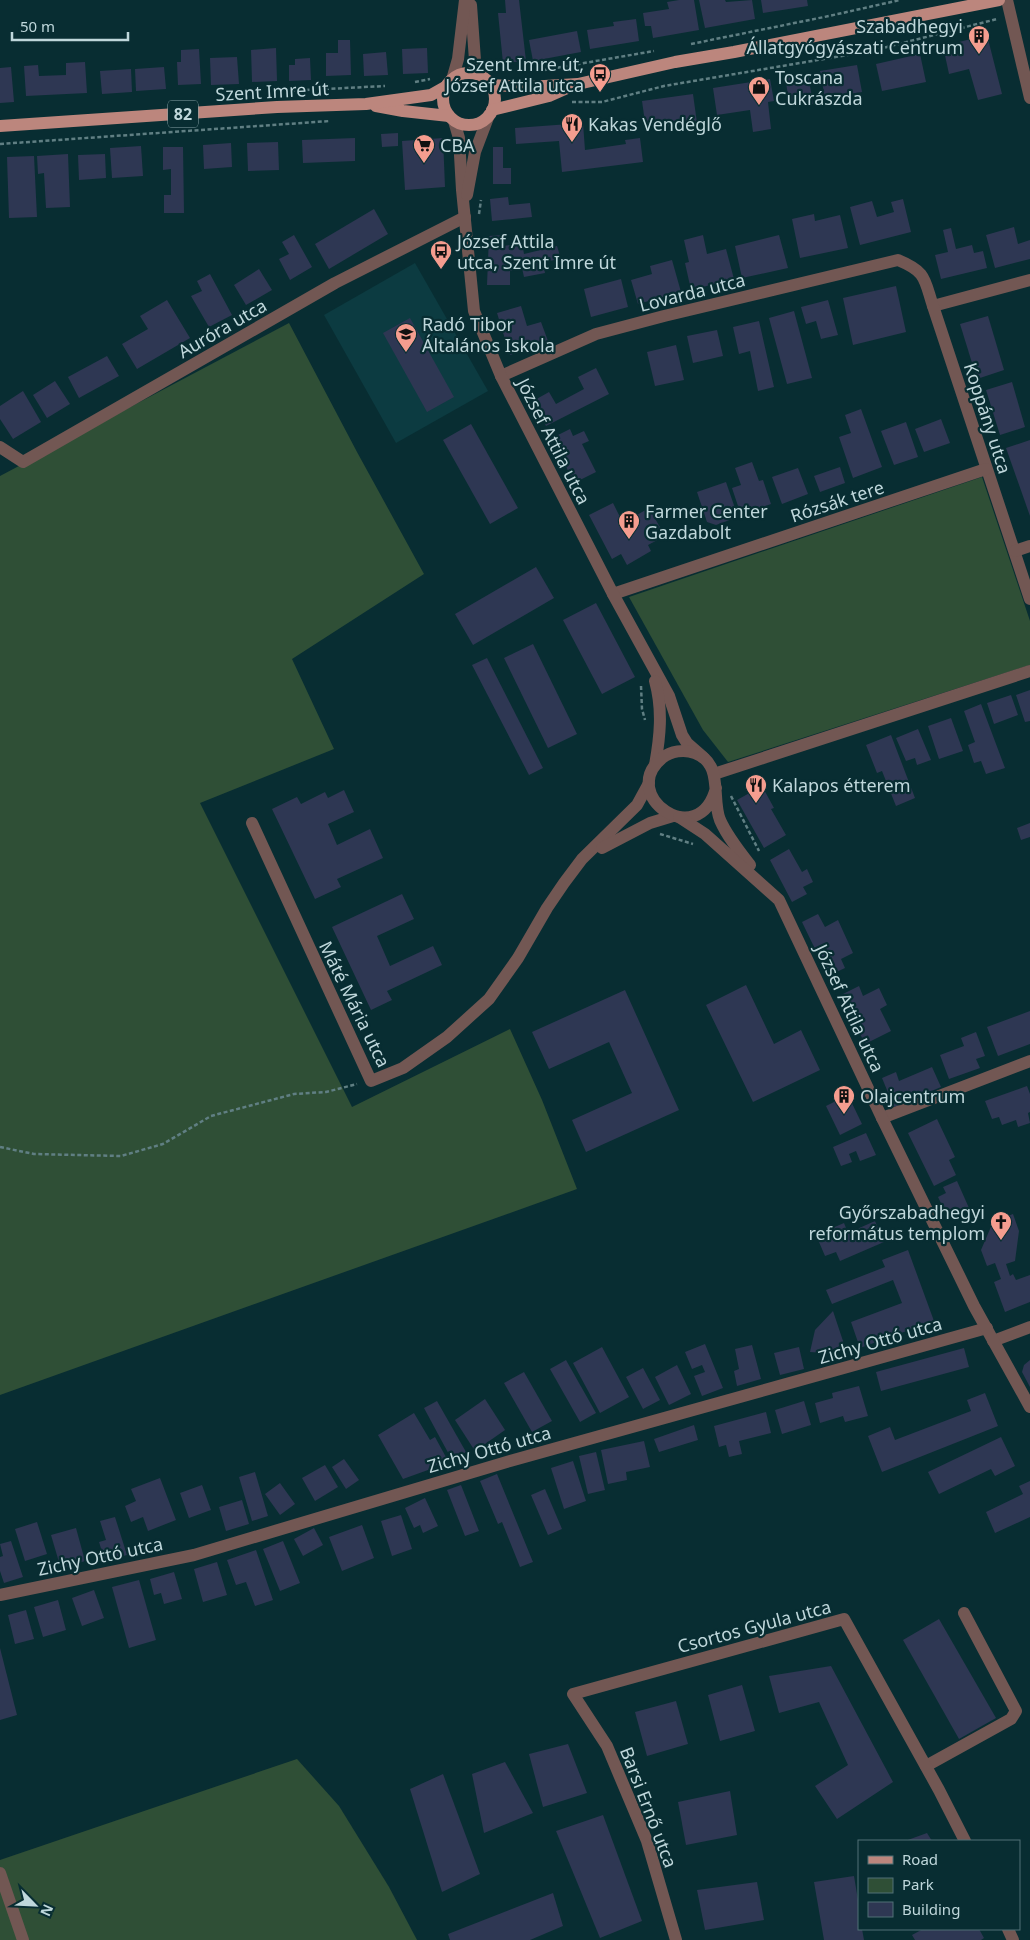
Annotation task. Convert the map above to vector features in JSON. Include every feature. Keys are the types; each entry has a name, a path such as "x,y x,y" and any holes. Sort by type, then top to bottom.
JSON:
{"main road":[{"name":"82","path":"490,85 528,87 578,84 675,62 999,0"},
{"name":"82","path":"449,83 466,74 476,74"},
{"path":"476,74 490,85 495,96 491,113"},
{"name":"Szent Imre út","path":"0,126 277,107 366,104 431,95 449,83"},
{"path":"449,83 444,102 452,118"},
{"name":"82","path":"452,118 469,125 484,121 491,113 549,96 578,84"},
{"name":"Szent Imre út","path":"366,104 452,118"}],"street":[{"path":"449,83 458,60 465,0"},
{"path":"470,0 476,74"},
{"path":"1007,0 1030,98"},
{"name":"József Attila utca","path":"465,217 475,152 491,113"},
{"name":"József Attila utca","path":"452,118 459,138 474,310 501,376 651,667 669,696 682,735 687,743 709,763 714,774 718,814 727,834 772,893"},
{"name":"Auróra utca","path":"0,447 24,462 335,283 465,217"},
{"name":"Lovarda utca","path":"501,376 596,334 898,260"},
{"name":"Koppány utca","path":"898,260 915,267 921,273 1030,599"},
{"path":"933,306 1030,280"},
{"name":"Rózsák tere","path":"613,594 986,469"},
{"path":"1014,551 1030,546"},
{"path":"649,783 660,742 661,719 659,696 651,667"},
{"path":"714,774 1030,672"},
{"path":"655,766 661,759 674,752 684,751 703,757"},
{"name":"József Attila utca","path":"649,783 651,794 663,811 691,823 779,900 882,1118 993,1341 1030,1407"},
{"name":"Máté Mária utca","path":"252,823 371,1081 403,1068 447,1038 489,999 518,958 547,908 582,859 637,804 649,783"},
{"path":"676,816 694,815 702,811 713,797 716,788"},
{"name":"Máté Mária utca","path":"582,859 650,823 676,816"},
{"path":"882,1118 1030,1062"},
{"path":"993,1341 1030,1327"},
{"name":"Zichy Ottó utca","path":"0,1595 194,1555 510,1461 987,1328"},
{"path":"926,1766 1011,1719 1016,1711 964,1613"},
{"name":"Csortos Gyula utca","path":"573,1694 844,1619 926,1766 964,1840"},
{"name":"Barsi Ernő utca","path":"573,1694 608,1746 647,1842 676,1940"},
{"path":"0,1873 23,1940"}],"path":[{"path":"687,44 900,0"},
{"path":"571,102 602,102 664,86 871,51 1010,16"},
{"path":"536,71 658,50"},
{"path":"410,82 433,78"},
{"path":"286,91 388,86"},
{"path":"0,144 334,120"},
{"path":"642,681 642,709 646,725"},
{"path":"650,823 653,830 664,836 695,844"},
{"path":"0,1147 34,1154 121,1156 163,1144 211,1116 294,1094 326,1092 371,1081"}],"shaded area":[{"name":"Radó Tibor Általános Iskola","path":"415,263 488,391 396,443 324,315"}],"green space":[{"path":"289,323 424,574 292,659 334,749 200,803 352,1107 510,1029 542,1100 577,1189 0,1395 0,476"},
{"path":"982,477 1030,621 1030,665 728,762 703,730 629,597"},
{"path":"297,1759 339,1806 389,1887 417,1940 0,1940 0,1860"}],"building":[{"path":"505,0 519,0 526,61 503,63 498,13 506,13"},
{"path":"694,0 699,30 653,38 651,26 645,26 643,13 669,9 667,2"},
{"path":"699,0 725,0 726,2 752,0 755,19 705,28"},
{"path":"761,0 807,0 808,6 763,13"},
{"path":"636,19 639,41 590,49 587,30 614,26 613,22"},
{"path":"577,31 581,52 533,61 529,40"},
{"name":"Szabadhegyi Állatgyógyászati Centrum","path":"987,35 1002,94 978,100 969,69 949,74 943,46"},
{"path":"338,40 350,40 351,75 326,76 326,53 338,53"},
{"path":"276,48 277,81 252,82 251,50"},
{"path":"427,48 428,73 403,74 402,49"},
{"path":"199,49 201,84 178,85 177,62 181,62 181,50"},
{"path":"386,52 388,75 364,76 363,54"},
{"path":"920,54 926,82 882,91 876,64"},
{"path":"237,57 239,84 211,85 210,58"},
{"path":"310,58 311,80 289,81 289,65 295,65 295,59"},
{"path":"85,62 87,93 26,96 24,66 38,65 39,76 66,75 66,63"},
{"path":"857,65 862,92 825,98 820,71"},
{"path":"11,67 14,102 0,103 0,68"},
{"path":"164,67 166,89 136,91 135,69"},
{"path":"131,69 132,92 102,94 100,71"},
{"path":"808,74 813,104 790,107 785,77"},
{"path":"770,79 774,101 768,102 771,129 753,132 750,110 717,115 713,88"},
{"path":"693,94 697,123 646,129 642,101"},
{"path":"583,123 585,150 626,144 625,140 640,138 643,162 562,172 559,141 516,144 515,128"},
{"path":"398,133 398,146 382,147 381,134"},
{"path":"355,138 355,161 303,163 302,140"},
{"name":"CBA","path":"443,138 445,187 405,190 402,141"},
{"path":"278,142 279,170 248,171 247,143"},
{"path":"231,143 232,167 204,169 203,145"},
{"path":"141,146 143,176 112,178 110,148"},
{"path":"163,147 183,147 184,213 164,213 164,195 171,195 171,169 163,170"},
{"path":"493,147 503,147 503,168 511,168 511,184 493,184"},
{"path":"68,154 70,207 46,208 44,173 38,174 37,156"},
{"path":"105,154 106,178 79,180 78,155"},
{"path":"34,156 37,217 9,218 7,157"},
{"path":"508,197 509,205 530,203 532,217 492,221 490,199"},
{"path":"903,199 911,232 860,245 850,207 872,201 877,217 894,212 891,202"},
{"path":"374,209 388,234 329,269 315,244"},
{"path":"814,214 815,221 840,215 848,248 800,258 792,219"},
{"path":"1014,227 1018,244 1030,240 1030,259 995,268 986,235"},
{"path":"951,228 956,249 972,245 974,253 983,251 987,268 941,279 935,255 948,252 943,230"},
{"path":"294,235 312,267 290,280 279,259 289,254 282,242"},
{"path":"503,235 503,246 522,243 524,254 557,246 561,259 543,262 545,273 524,277 522,268 510,271 510,285 487,285 489,236"},
{"path":"703,235 707,254 726,249 734,279 691,290 685,263 689,262 684,240"},
{"path":"779,235 788,268 742,278 735,246"},
{"path":"672,260 681,292 638,304 631,280 652,274 650,266"},
{"path":"259,269 272,290 246,305 234,285"},
{"path":"210,274 232,315 209,327 191,296 202,291 197,281"},
{"path":"621,279 628,307 591,317 584,289"},
{"path":"896,286 906,332 853,345 843,298"},
{"path":"167,300 190,338 137,369 122,344 148,329 140,316"},
{"path":"828,300 838,335 821,339 816,321 806,324 801,307"},
{"path":"521,306 527,326 541,322 548,341 531,348 529,341 522,343 525,350 510,355 497,313"},
{"path":"794,311 812,378 787,384 769,318"},
{"path":"988,316 1004,370 977,379 960,324"},
{"name":"Radó Tibor Általános Iskola","path":"410,318 454,397 427,412 383,333"},
{"path":"759,321 774,387 758,391 750,351 739,354 733,327"},
{"path":"717,330 723,356 693,363 687,336"},
{"path":"676,345 684,380 655,386 647,352"},
{"path":"107,356 119,376 79,398 68,377"},
{"path":"596,368 609,394 546,426 533,401 549,392 556,404 584,389 578,377"},
{"path":"55,381 70,404 47,418 33,395"},
{"path":"1012,382 1025,427 1000,435 986,390"},
{"path":"23,391 41,422 13,439 0,419 0,406"},
{"path":"861,409 882,467 853,478 839,437 851,433 845,415"},
{"path":"941,419 950,443 924,452 915,429"},
{"path":"906,422 918,457 894,465 881,431"},
{"path":"471,424 518,508 490,524 443,440"},
{"path":"570,429 573,436 584,431 589,441 582,444 596,472 574,483 552,438"},
{"path":"1030,440 1030,516 1006,448"},
{"path":"752,462 759,481 763,480 771,504 741,515 732,488 741,485 735,468"},
{"path":"840,467 845,483 820,492 814,476"},
{"path":"798,468 808,494 782,504 772,477"},
{"path":"726,482 738,517 716,525 707,522 697,492"},
{"name":"Farmer Center Gazdabolt","path":"613,503 623,523 649,508 665,536 648,545 651,551 627,565 621,554 612,559 589,515"},
{"path":"536,567 554,598 473,645 455,614"},
{"path":"596,603 635,677 602,694 563,620"},
{"path":"533,644 577,734 548,748 504,658"},
{"path":"487,658 543,768 529,775 472,665"},
{"path":"1030,690 1030,721 1025,722 1016,695"},
{"path":"1011,695 1018,715 994,724 987,703"},
{"path":"981,704 1005,768 986,774 981,761 974,763 968,745 975,742 964,711"},
{"path":"951,718 963,751 939,759 928,726"},
{"path":"918,729 931,760 917,765 915,758 906,761 896,738"},
{"path":"891,735 915,798 896,806 882,771 877,773 866,745"},
{"path":"762,786 774,808 771,809 786,835 764,848 737,800"},
{"path":"344,790 354,812 328,824 337,845 370,829 383,858 337,879 341,887 315,899 272,809 297,797 301,804 325,792 328,798"},
{"path":"1030,823 1030,837 1021,840 1017,828"},
{"path":"789,849 802,872 807,869 813,882 803,887 807,894 792,902 770,860"},
{"path":"402,894 414,919 377,936 390,966 433,946 442,965 387,991 392,1000 371,1010 332,927"},
{"path":"818,914 825,927 838,920 853,953 841,959 845,968 828,976 802,922"},
{"path":"746,985 774,1044 801,1030 820,1070 753,1102 706,1005"},
{"path":"859,986 863,996 879,988 887,1005 880,1009 891,1031 865,1044 841,995"},
{"path":"625,990 679,1110 586,1152 572,1120 632,1093 609,1042 549,1069 532,1032"},
{"path":"1030,1011 1030,1044 998,1056 987,1027"},
{"path":"976,1032 985,1056 976,1059 980,1068 949,1079 940,1055 964,1046 961,1038"},
{"path":"932,1067 941,1087 894,1107 882,1078 896,1072 899,1081"},
{"path":"1027,1086 1030,1094 1030,1112 1028,1113 1030,1123 1018,1127 1016,1120 1002,1125 999,1117 992,1119 985,1101"},
{"name":"Olajcentrum","path":"848,1095 862,1124 840,1135 826,1106"},
{"path":"937,1119 955,1157 949,1160 956,1175 934,1186 908,1133"},
{"path":"866,1133 876,1155 860,1161 856,1151 849,1154 852,1162 841,1166 833,1147"},
{"path":"957,1181 969,1208 948,1218 938,1197 946,1193 943,1187"},
{"name":"Győrszabadhegyi református templom","path":"1013,1214 1019,1231 1015,1261 1006,1264 1010,1276 1013,1274 1016,1280 1030,1275 1030,1302 1005,1312 994,1282 1001,1279 995,1263 987,1266 981,1250 993,1222"},
{"path":"875,1221 884,1242 840,1261 836,1252 825,1256 816,1235 844,1223 848,1233"},
{"path":"908,1250 934,1321 860,1348 851,1322 902,1303 893,1280 832,1304 826,1290 885,1267 882,1260"},
{"path":"833,1311 844,1344 825,1353 810,1352 815,1330"},
{"path":"705,1344 723,1388 702,1396 694,1376 705,1372 702,1365 692,1369 685,1352"},
{"path":"752,1345 761,1379 737,1386 734,1371 739,1369 735,1349"},
{"path":"602,1347 629,1397 600,1413 573,1363"},
{"path":"799,1347 804,1369 780,1375 774,1353"},
{"path":"964,1348 969,1367 881,1391 876,1372"},
{"path":"566,1360 596,1413 580,1422 550,1369"},
{"path":"1030,1360 1030,1387 1022,1372 1024,1365"},
{"path":"677,1365 691,1394 669,1405 655,1377"},
{"path":"643,1368 660,1400 643,1409 626,1377"},
{"path":"524,1372 552,1421 532,1432 504,1383"},
{"path":"859,1386 868,1416 845,1422 843,1416 820,1423 815,1403 833,1398 832,1393"},
{"path":"985,1393 998,1426 882,1472 868,1436 890,1427 895,1440 971,1411 967,1400"},
{"path":"485,1399 505,1430 475,1451 455,1420"},
{"path":"437,1401 466,1452 452,1460 424,1408"},
{"path":"804,1401 811,1425 782,1434 775,1410"},
{"path":"766,1412 771,1433 739,1441 742,1454 729,1457 726,1445 719,1447 714,1426"},
{"path":"414,1413 430,1440 435,1437 447,1459 428,1470 403,1479 378,1435"},
{"path":"694,1425 698,1440 659,1452 654,1439"},
{"path":"1001,1437 1015,1466 995,1476 991,1469 939,1494 928,1472"},
{"path":"644,1441 650,1467 626,1472 627,1480 608,1484 601,1450"},
{"path":"596,1452 605,1490 588,1494 579,1456"},
{"path":"344,1459 359,1480 346,1489 332,1467"},
{"path":"573,1461 586,1501 564,1509 551,1468"},
{"path":"325,1465 338,1487 315,1501 302,1478"},
{"path":"255,1472 268,1516 252,1521 239,1477"},
{"path":"497,1474 533,1562 520,1567 502,1522 498,1524 480,1481"},
{"path":"160,1478 176,1520 148,1531 143,1517 131,1522 125,1506 136,1501 131,1489"},
{"path":"1030,1481 1030,1517 995,1533 986,1512 1023,1494 1019,1486"},
{"path":"280,1483 295,1504 280,1515 265,1494"},
{"path":"202,1485 211,1510 189,1518 180,1493"},
{"path":"461,1485 479,1531 465,1536 447,1490"},
{"path":"545,1489 562,1529 548,1535 531,1495"},
{"path":"425,1498 438,1526 423,1533 420,1525 414,1528 405,1508"},
{"path":"242,1500 249,1524 226,1531 219,1507"},
{"path":"401,1515 412,1549 392,1556 381,1521"},
{"path":"115,1517 127,1555 105,1561 99,1542 106,1540 100,1521"},
{"path":"37,1522 47,1554 25,1561 15,1529"},
{"path":"362,1525 374,1558 342,1571 329,1537"},
{"path":"76,1528 85,1561 61,1569 51,1535"},
{"path":"314,1528 323,1545 303,1556 294,1539"},
{"path":"11,1541 23,1577 4,1583 0,1571 0,1557 3,1556 0,1544"},
{"path":"283,1541 300,1583 280,1591 263,1549"},
{"path":"256,1550 273,1600 255,1606 246,1582 236,1585 227,1560"},
{"path":"217,1562 227,1595 203,1602 194,1569"},
{"path":"174,1572 182,1599 164,1604 161,1593 154,1595 150,1579"},
{"path":"139,1580 156,1640 129,1648 112,1587"},
{"path":"94,1590 104,1618 82,1626 72,1598"},
{"path":"58,1600 66,1630 43,1637 34,1607"},
{"path":"26,1610 34,1639 15,1644 8,1615"},
{"path":"939,1619 996,1718 959,1739 903,1640"},
{"path":"0,1648 17,1715 0,1720"},
{"path":"831,1666 893,1782 837,1819 815,1786 848,1765 819,1702 779,1713 769,1676"},
{"path":"742,1685 755,1731 720,1741 708,1695"},
{"path":"676,1701 688,1744 647,1756 635,1712"},
{"path":"568,1744 587,1793 543,1807 529,1754"},
{"path":"505,1762 533,1813 484,1833 472,1774"},
{"path":"443,1774 480,1874 442,1892 410,1789"},
{"path":"730,1791 737,1835 686,1845 678,1802"},
{"path":"603,1815 642,1921 600,1938 556,1831"},
{"path":"927,1833 931,1840 908,1840"},
{"path":"854,1876 858,1900 858,1930 862,1930 864,1940 824,1940 814,1882"},
{"path":"757,1882 764,1920 705,1930 697,1890"},
{"path":"553,1893 563,1926 530,1940 450,1940 448,1934"},
{"path":"921,1930 980,1930 984,1938 981,1940 915,1940 912,1935"}],"place":[{"name":"Szabadhegyi Állatgyógyászati Centrum","path":"979,55"},
{"name":"Szent Imre út, József Attila utca","path":"600,93"},
{"name":"Toscana Cukrászda","path":"759,106"},
{"name":"Kakas Vendéglő","path":"572,143"},
{"name":"CBA","path":"424,164"},
{"name":"József Attila utca, Szent Imre út","path":"441,270"},
{"name":"Radó Tibor Általános Iskola","path":"406,353"},
{"name":"Farmer Center Gazdabolt","path":"629,540"},
{"name":"Kalapos étterem","path":"756,804"},
{"name":"Olajcentrum","path":"844,1115"},
{"name":"Győrszabadhegyi református templom","path":"1001,1241"}]}
